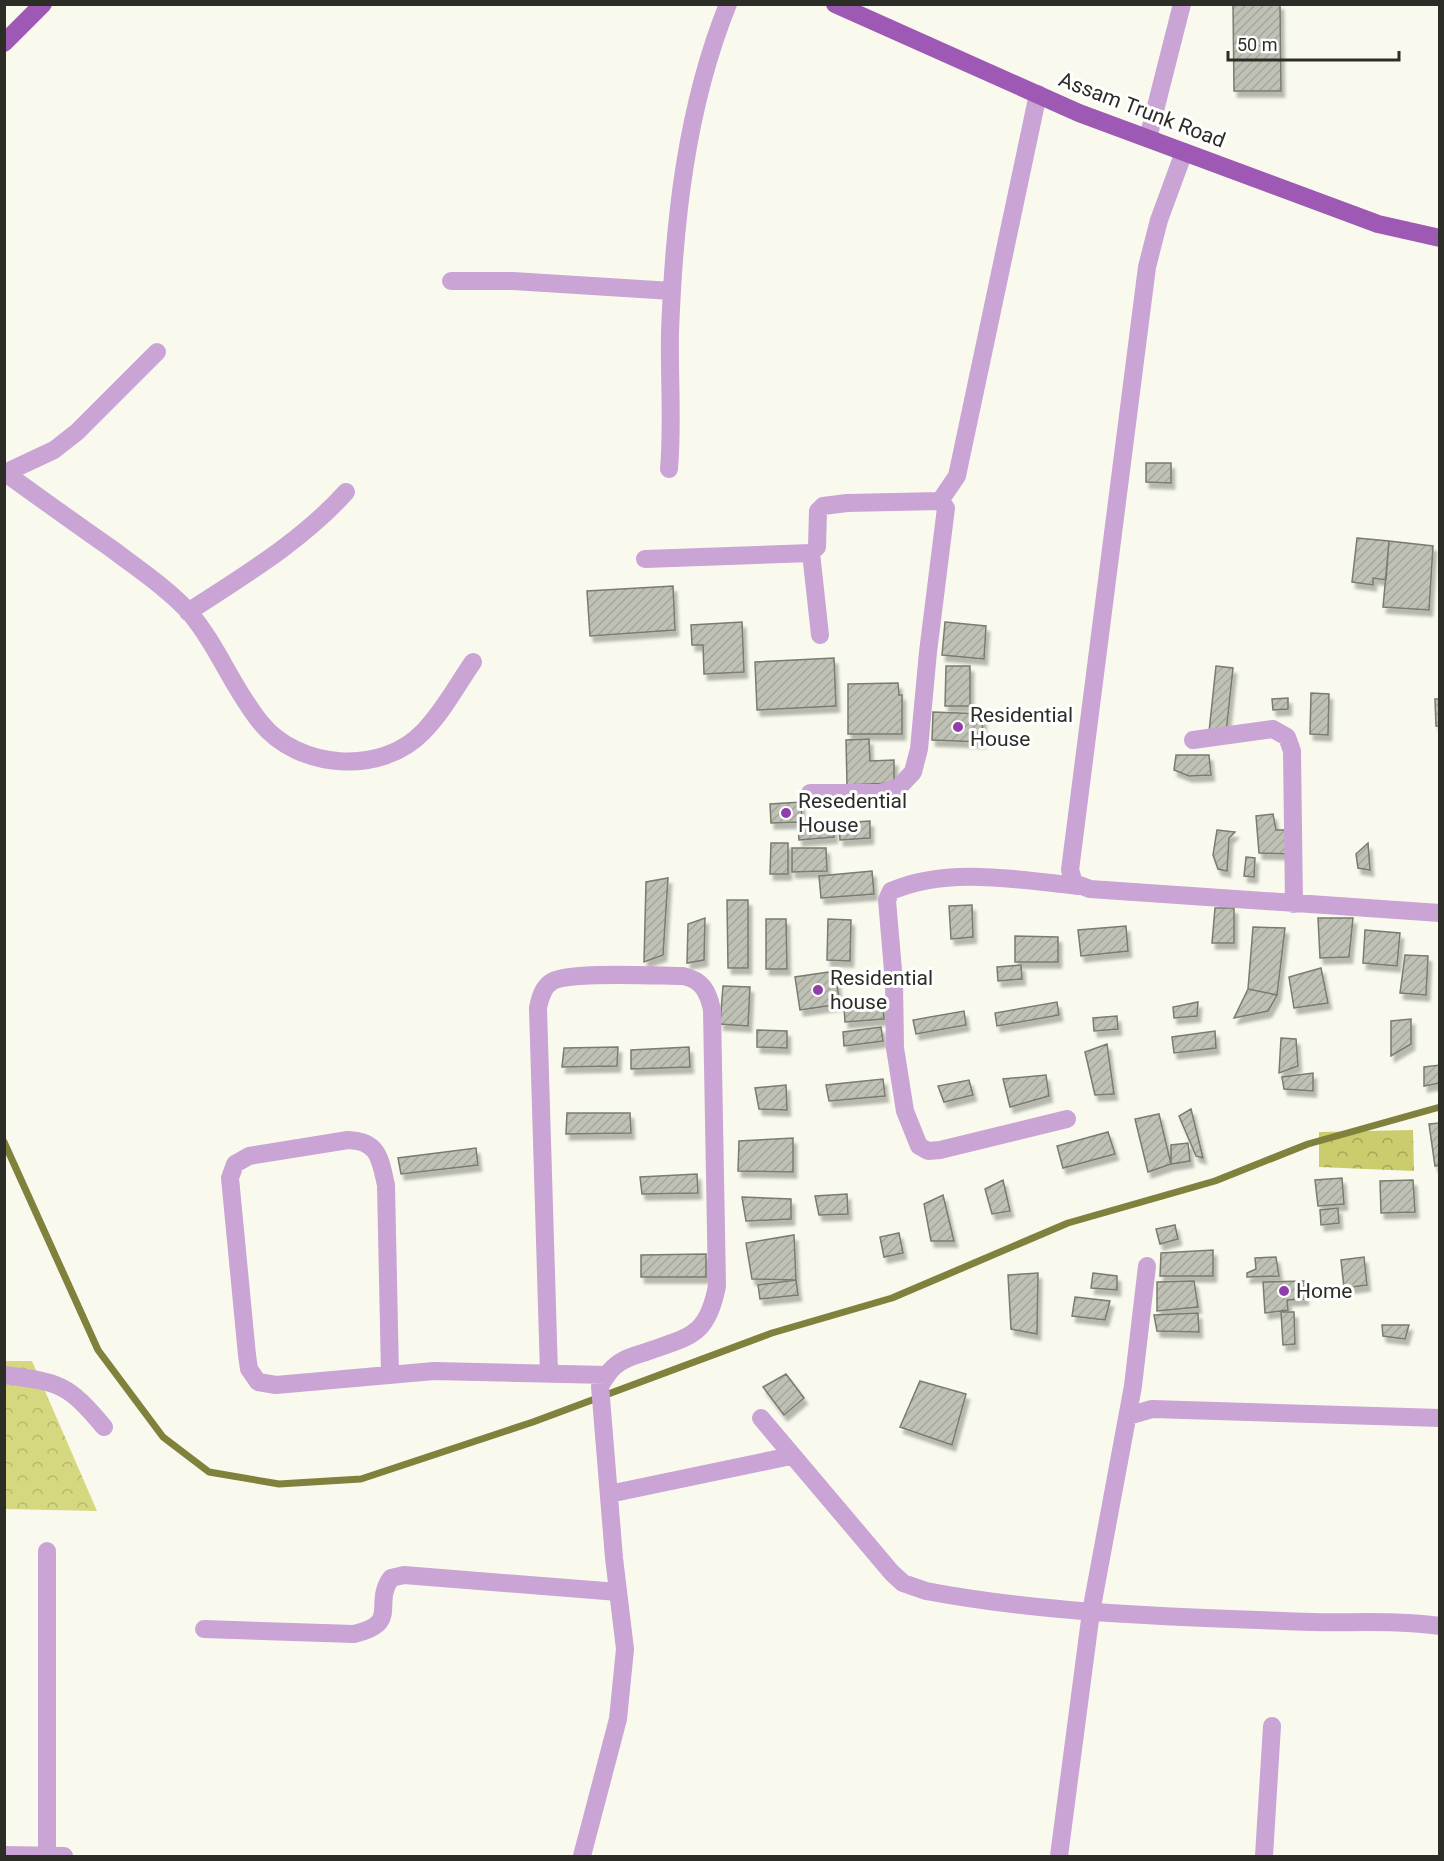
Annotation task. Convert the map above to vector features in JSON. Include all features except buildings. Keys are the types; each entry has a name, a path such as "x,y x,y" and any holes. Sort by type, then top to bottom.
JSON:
{"main road":[{"path":"4,43 43,4"},
{"name":"Assam Trunk Road","path":"835,4 1038,94 1184,152 1378,224 1440,238"}],"street":[{"path":"669,469 672,291 685,155 705,76 728,4"},
{"path":"1148,138 1182,4"},
{"path":"940,501 957,476 1038,94"},
{"path":"1078,886 1074,883 1070,870 1101,646 1133,360 1147,267 1159,220 1184,152"},
{"path":"451,281 513,281 672,291"},
{"path":"157,352 76,432 54,450 5,472 138,569 188,612 202,628 262,725 291,749 326,760 380,758 407,746 424,732 473,662"},
{"path":"188,612 263,562 327,512 346,492"},
{"path":"645,559 811,552 817,547 818,511 822,506 847,503 940,501"},
{"path":"810,793 880,793 899,787 913,772 919,749 928,652 946,508 940,501"},
{"path":"811,552 820,635"},
{"path":"1193,740 1273,729 1287,737 1292,751 1293,774 1294,904"},
{"path":"1067,1119 940,1150 928,1151 919,1146 905,1111 899,1075 887,900 891,891 904,885 942,879 1000,879 1090,889 1440,913"},
{"path":"549,1373 538,1008 541,993 552,981 572,976 683,976 696,979 709,995 712,1010 717,1286 713,1308 704,1325 693,1335 626,1359 613,1367 603,1381 604,1434 625,1649 618,1719 582,1857"},
{"path":"390,1374 386,1185 381,1160 373,1147 361,1140 348,1140 249,1156 235,1164 230,1178 247,1355 252,1376 265,1385 434,1371 549,1373 603,1381"},
{"path":"1059,1857 1091,1612 1128,1416 1147,1266"},
{"path":"4,1376 52,1382 66,1388 79,1397 104,1427"},
{"path":"1128,1416 1152,1409 1440,1418"},
{"path":"761,1418 791,1456 903,1583 950,1595 1091,1612 1314,1622 1400,1621 1440,1626"},
{"path":"609,1494 791,1456"},
{"path":"47,1551 47,1856"},
{"path":"204,1629 354,1634 370,1630 381,1623 385,1613 384,1589 387,1584 391,1578 404,1575 618,1592"},
{"path":"1264,1857 1272,1726"},
{"path":"4,1855 64,1857"}],"green space":[{"path":"1413,1130 1414,1171 1319,1167 1319,1132"},
{"path":"5,1361 32,1361 97,1511 5,1509"}],"waterway":[{"path":"4,1142 98,1350 163,1437 209,1472 279,1484 361,1479 533,1422 772,1333 892,1298 1068,1223 1215,1181 1308,1144 1440,1107"}],"place":[{"name":"Residential House","path":"958,727"},
{"name":"Resedential House","path":"786,813"},
{"name":"Residential house","path":"818,990"},
{"name":"Home","path":"1284,1291"}]}
